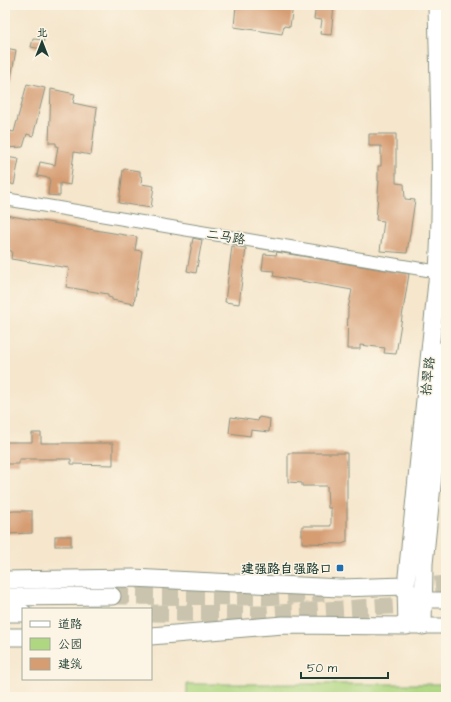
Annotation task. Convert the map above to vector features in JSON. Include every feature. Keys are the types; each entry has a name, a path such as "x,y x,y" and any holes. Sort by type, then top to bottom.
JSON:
{"main road":[{"name":"拾翠路","path":"415,626 406,586 442,272 442,183 437,5"},
{"name":"拾翠路","path":"415,626 423,600 424,564 446,348"},
{"path":"5,580 132,578 333,587 406,586"},
{"path":"5,597 112,596"},
{"path":"5,613 22,613"},
{"path":"152,636 283,625 415,626"},
{"path":"5,637 22,637"}],"street":[{"name":"二马路","path":"5,200 442,272"},
{"path":"406,586 423,600 446,600"},
{"path":"415,626 446,626"}],"green space":[{"path":"187,684 446,684 446,697 187,697"}],"building":[{"path":"236,5 293,5 290,27 284,26 282,34 234,27"},
{"path":"316,5 334,5 331,35 320,34 322,20 314,19"},
{"path":"33,39 44,40 42,49 31,47"},
{"path":"5,48 16,50 10,84 5,84"},
{"path":"27,84 45,88 33,136 27,134 23,147 5,148 5,130 14,132"},
{"path":"51,89 75,94 73,103 97,108 91,155 74,152 70,185 60,183 60,196 48,195 50,178 37,176 40,162 55,165 58,146 56,146 56,143 49,143"},
{"path":"369,134 396,134 396,183 404,184 405,199 415,200 407,253 380,251 384,221 376,220 379,181 378,166 381,166 381,146 369,146"},
{"path":"5,157 19,159 14,185 5,181"},
{"path":"123,170 140,171 140,176 142,177 141,184 154,186 151,208 119,203"},
{"path":"5,215 137,237 135,250 142,251 134,304 112,300 112,298 108,297 108,294 66,287 69,268 11,259 12,251 5,250"},
{"path":"193,238 202,240 196,273 187,271"},
{"path":"232,246 246,248 239,304 225,302"},
{"path":"277,252 409,274 396,354 384,353 385,348 360,345 360,349 347,349 348,309 352,290 273,276 274,271 262,270 264,254 276,255"},
{"path":"231,417 258,421 259,417 270,419 269,432 251,430 250,436 229,433"},
{"path":"32,433 41,433 41,443 113,443 113,465 71,464 71,459 19,459 19,464 5,464 5,442 32,442"},
{"path":"288,453 347,453 347,542 342,544 302,543 302,526 331,526 331,508 328,508 327,486 302,486 302,483 288,482"},
{"path":"32,511 32,533 5,534 5,512"},
{"path":"55,536 71,536 71,546 55,546"}],"tunnel":[{"path":"410,588 446,584"},
{"path":"112,596 263,597 324,593"},
{"path":"152,613 263,614 420,604"}],"place":[{"name":"建强路自强路口","path":"340,568"}]}
